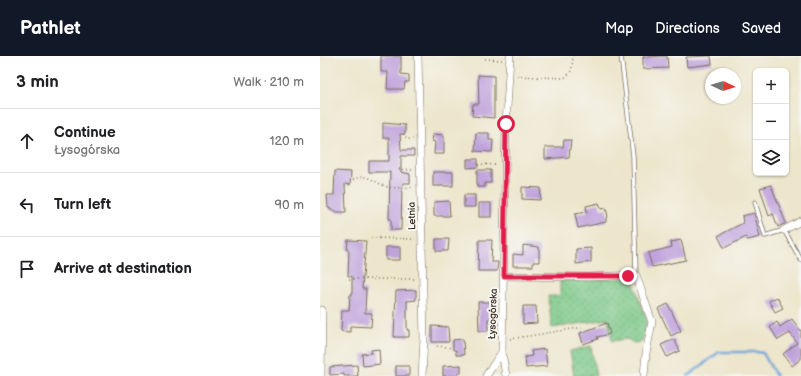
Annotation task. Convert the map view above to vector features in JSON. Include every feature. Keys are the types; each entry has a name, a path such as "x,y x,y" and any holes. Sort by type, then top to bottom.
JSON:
{"street":[{"name":"Letnia","path":"418,56 424,339 422,376"},
{"name":"Łysogórska","path":"486,376 502,352 506,124 509,76 508,58"},
{"path":"784,230 801,221"},
{"path":"504,276 574,277 636,275 652,322 646,353 644,376"},
{"path":"321,376 322,310"},
{"path":"502,352 506,376"}],"lane":[{"path":"621,56 633,156 636,275"},
{"path":"755,202 765,236 784,230 801,260"}],"path":[{"path":"509,76 564,78 570,74 573,56"},
{"path":"486,59 508,58"},
{"path":"403,134 407,139 417,139"},
{"path":"478,164 501,165"},
{"path":"399,169 414,170"},
{"path":"352,180 366,177 390,188 416,187"},
{"path":"371,238 418,239"},
{"path":"348,279 420,279"},
{"path":"510,339 585,327"},
{"path":"437,346 453,348"}],"green space":[{"path":"628,278 633,281 647,321 642,342 634,343 627,339 612,341 608,319 552,328 548,296 560,296 560,281"},
{"path":"591,346 596,376 574,376 570,351"}],"building":[{"path":"381,56 401,56 401,74 409,75 409,82 405,82 404,89 387,89 388,72 381,72"},
{"path":"667,56 668,68 643,69 643,57"},
{"path":"711,56 712,64 687,67 686,57"},
{"path":"478,75 494,76 494,118 472,116 473,104 479,104"},
{"path":"383,123 405,125 405,134 400,134 401,150 414,150 414,156 401,156 401,172 410,174 410,183 404,183 402,186 401,230 391,230 391,219 389,219 390,172 369,172 369,161 389,161 389,138 383,138"},
{"path":"476,133 489,133 489,140 493,140 492,152 475,151"},
{"path":"433,134 444,135 444,154 434,154 435,142 432,141"},
{"path":"564,140 571,140 569,157 545,159 545,147 563,147"},
{"path":"467,159 478,159 478,167 467,168"},
{"path":"477,170 491,170 491,183 485,183 485,187 477,187"},
{"path":"335,171 351,172 350,185 345,184 346,212 335,212 335,210 330,210 330,208 328,208 327,195 334,195"},
{"path":"433,172 453,172 453,186 433,186"},
{"path":"771,185 786,223 778,227 773,214 769,216 760,188"},
{"path":"522,187 541,188 540,200 522,199"},
{"path":"464,195 475,195 475,207 464,207"},
{"path":"449,201 450,216 434,216 434,202"},
{"path":"479,203 491,203 491,217 479,217"},
{"path":"599,203 601,209 606,208 608,217 606,218 606,222 578,228 575,214 587,212 586,206"},
{"path":"754,213 760,237 747,240 746,237 724,248 718,236 743,223 742,216"},
{"path":"436,239 449,239 448,251 436,251"},
{"path":"348,240 366,241 362,289 366,289 365,313 372,313 371,327 350,326 350,332 341,331 342,310 349,310 350,295 352,295 352,276 348,276"},
{"path":"479,240 492,240 491,262 498,262 497,271 478,271"},
{"path":"681,240 686,260 652,267 648,253 672,247 671,242"},
{"path":"523,245 539,247 539,262 533,262 533,266 513,266 513,254 523,255"},
{"path":"386,247 400,247 400,260 386,260"},
{"path":"591,248 591,262 576,264 576,249"},
{"path":"416,290 416,300 407,301 407,330 409,330 409,337 394,337 396,291"},
{"path":"777,297 783,308 775,312 769,301"},
{"path":"478,302 493,302 493,319 488,319 488,331 479,331"},
{"path":"668,304 681,331 671,336 658,309"},
{"path":"523,306 536,306 537,323 523,324"},
{"path":"792,319 801,331 801,359 792,366 783,354 797,343 790,333 778,340 770,327 777,322 780,327"},
{"path":"607,323 610,334 597,337 598,339 583,344 580,333"},
{"path":"432,326 448,327 449,342 432,342"},
{"path":"463,339 464,355 456,355 456,350 453,350 453,340"},
{"path":"674,339 680,351 667,357 661,345"},
{"path":"379,349 380,364 363,366 362,354 372,353 371,350"},
{"path":"545,349 547,366 526,368 525,357 532,356 531,351"},
{"path":"357,365 358,376 344,376 344,374 330,375 330,367"},
{"path":"461,365 461,373 458,373 458,376 443,376 443,366"},
{"path":"396,366 409,366 409,376 396,376"}],"waterway":[{"path":"688,376 719,352 763,353 776,376"}],"route":[{"path":"506,124 504,276 628,276"}]}
